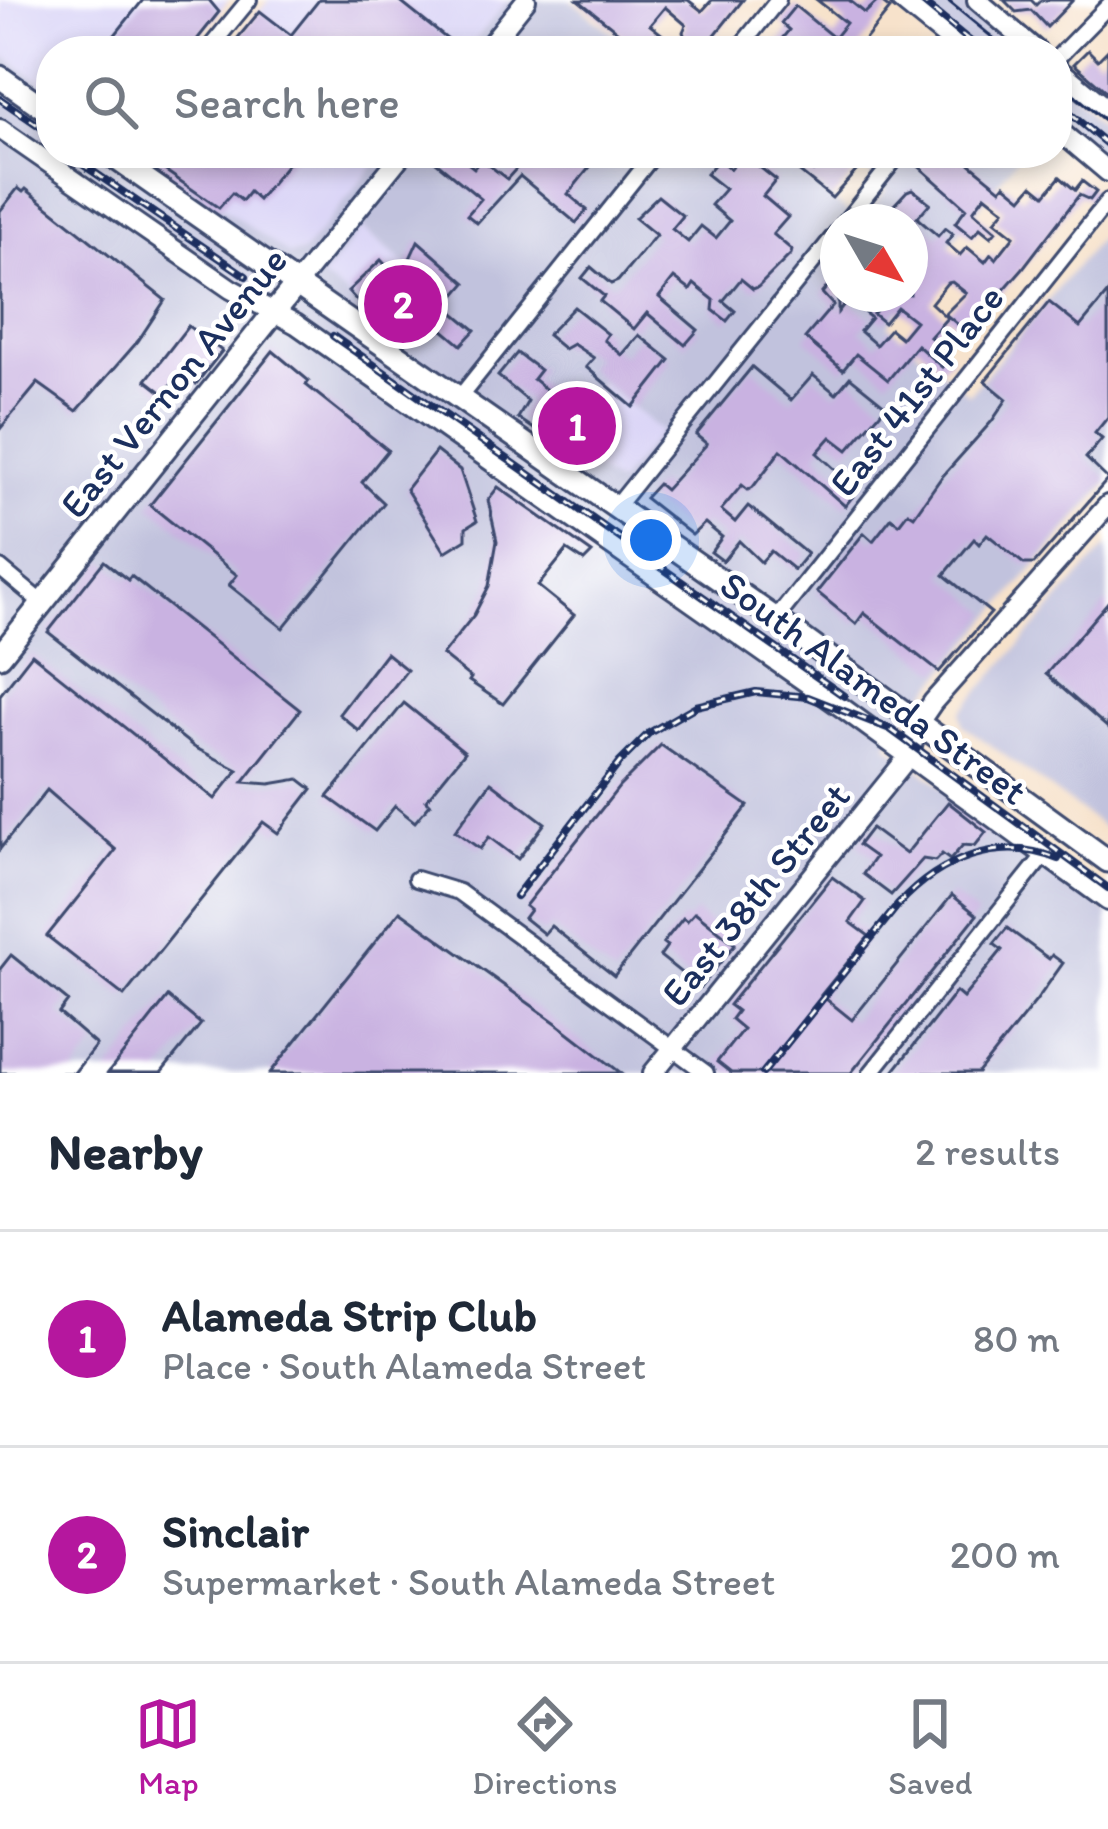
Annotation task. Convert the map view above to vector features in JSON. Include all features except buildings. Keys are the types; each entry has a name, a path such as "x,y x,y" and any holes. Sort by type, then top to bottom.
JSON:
{"main road":[{"path":"0,77 36,102"},
{"name":"South Alameda Street","path":"135,168 776,619 1108,861"},
{"name":"East Vernon Avenue","path":"0,656 296,285"}],"street":[{"path":"219,36 249,0"},
{"path":"497,36 526,0"},
{"path":"749,36 778,0"},
{"path":"899,0 944,36"},
{"path":"976,0 1019,36"},
{"path":"1072,43 1108,6"},
{"path":"1072,80 1108,110"},
{"name":"South Alameda Street","path":"0,129 36,154"},
{"path":"1072,142 1108,172"},
{"name":"South Alameda Street","path":"56,168 603,538 1108,901"},
{"name":"East Vernon Avenue","path":"296,285 391,168"},
{"path":"459,398 643,168"},
{"path":"859,204 888,168"},
{"name":"East 41st Place","path":"776,619 1108,201"},
{"path":"616,507 820,253"},
{"path":"909,756 917,724 1108,505"},
{"path":"0,568 42,603"},
{"name":"East 38th Street","path":"653,1073 909,756"},
{"path":"871,1073 1045,854"},
{"path":"416,879 459,892 706,1073"}],"shaded area":[{"path":"0,0 229,0 199,36 36,36 36,79 0,54"},
{"path":"269,0 508,0 479,36 239,36"},
{"path":"508,0 571,0 617,36 479,36"},
{"path":"910,0 963,0 1006,36 954,36"},
{"path":"0,54 36,79 36,168 166,168 289,255 303,253 372,168 732,168 752,184 765,168 793,168 838,204 820,204 820,312 898,312 888,325 969,394 1108,228 1108,483 887,744 1108,912 1108,1073 0,1073","holes":["362,228 429,284 394,328 322,278","600,382 661,431 617,485 553,442"]},
{"path":"1072,90 1108,120 1108,163 1072,133"},
{"path":"166,168 372,168 303,253 288,255"},
{"path":"861,168 1009,168 928,273 928,204 875,204 887,189"},
{"path":"362,228 430,284 393,329 321,278"},
{"path":"601,382 661,431 617,485 553,442"},
{"path":"1108,545 1108,831 963,725 961,712"}],"tram line":[{"path":"947,0 991,36"},
{"path":"1072,93 1108,123"}],"railway":[{"path":"920,0 964,36"},
{"path":"0,99 36,124"},
{"path":"1072,115 1108,145"},
{"path":"88,168 246,276"},
{"path":"333,336 844,696"},
{"path":"516,896 620,762 649,733 696,706 756,692 808,697 890,729 1108,888"},
{"path":"763,1073 898,905 932,875 993,851 1036,852 1058,859"}],"place":[{"name":"Sinclair","path":"403,304"},
{"name":"Alameda Strip Club","path":"577,426"}]}
